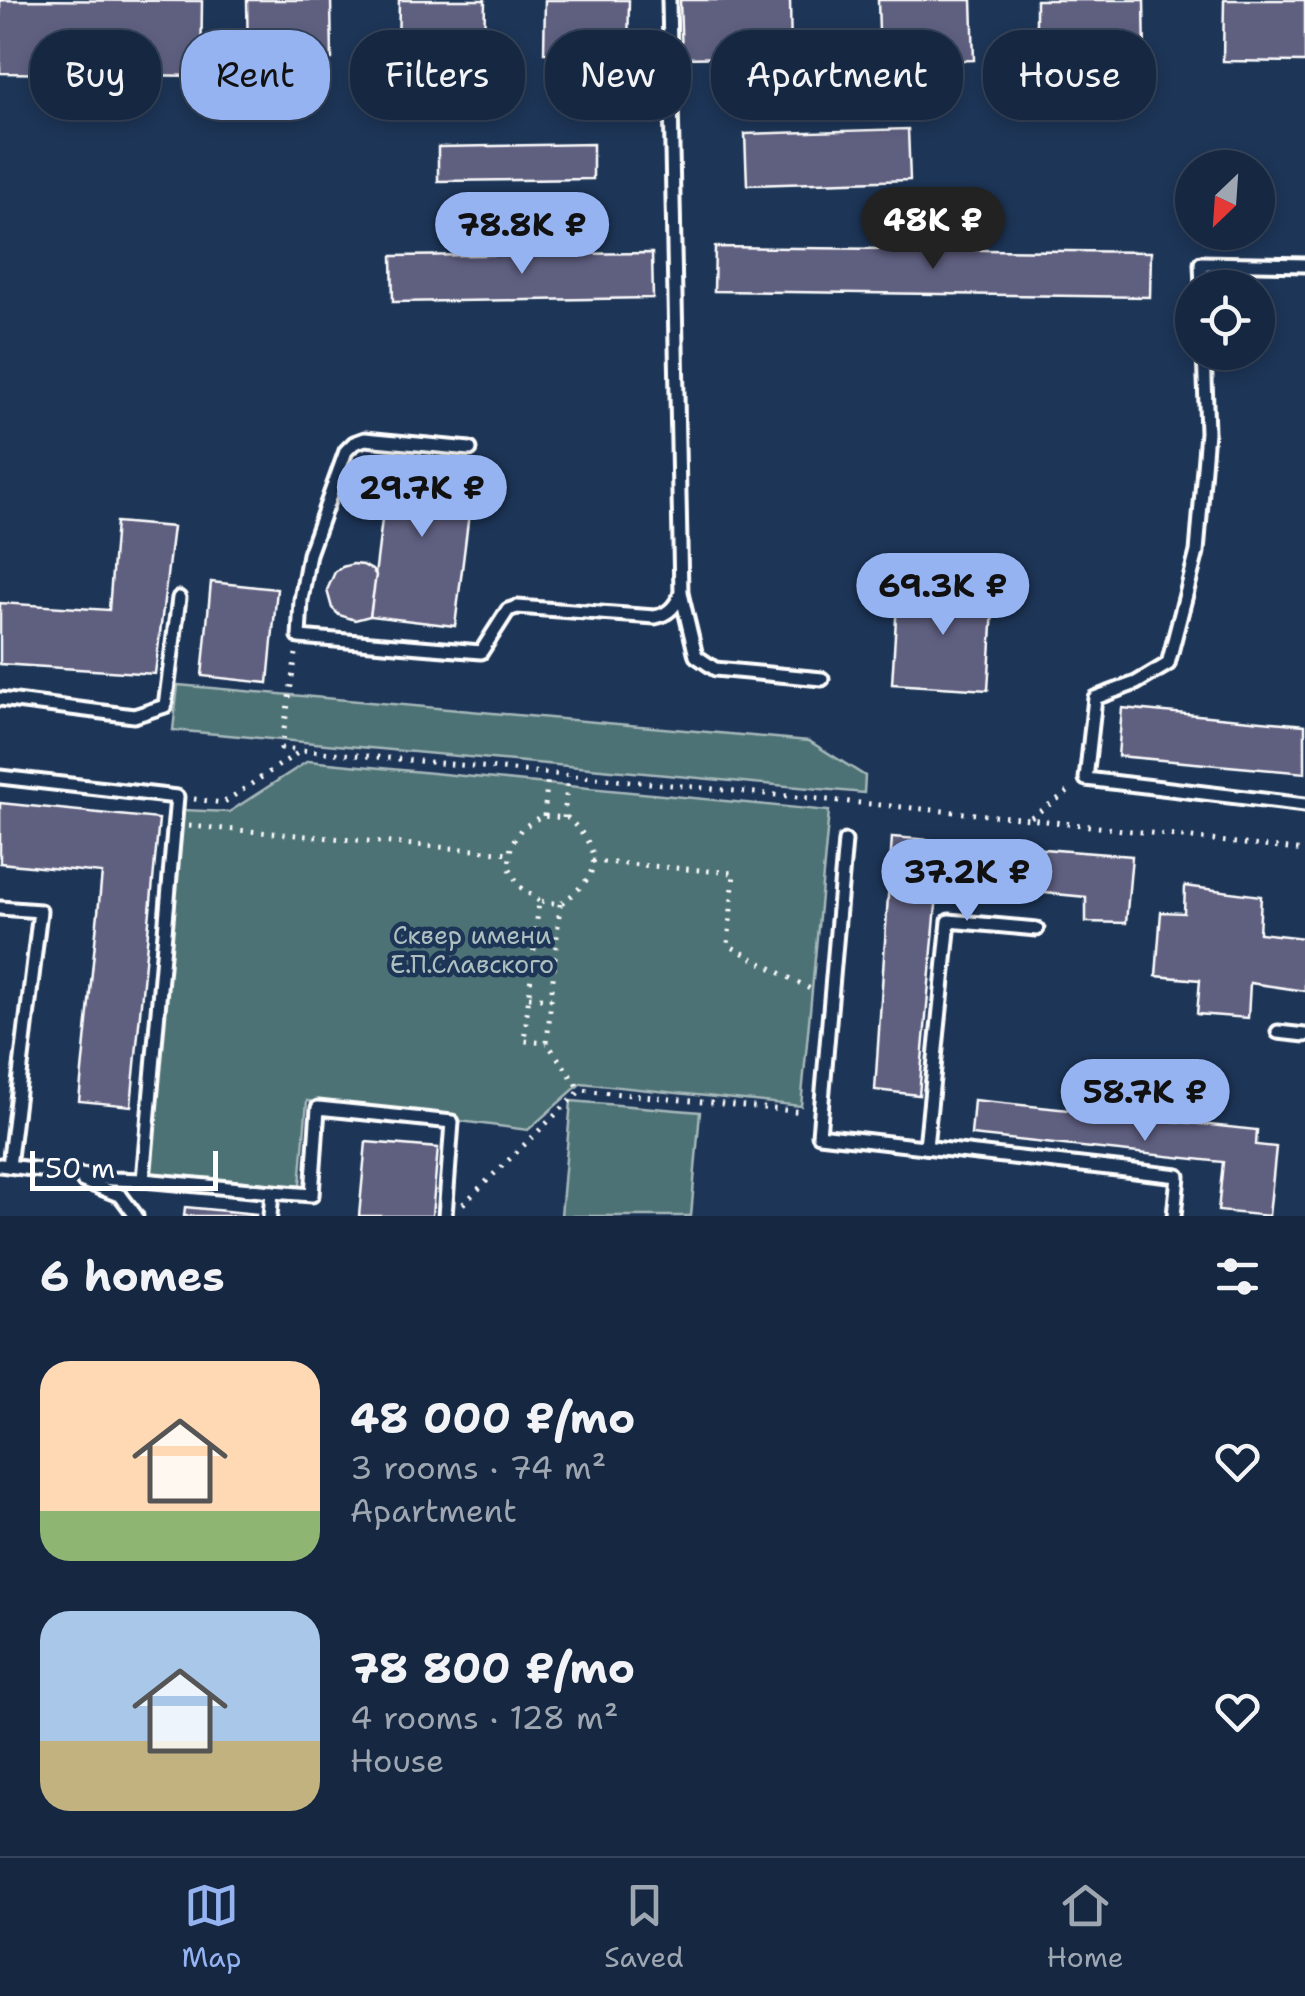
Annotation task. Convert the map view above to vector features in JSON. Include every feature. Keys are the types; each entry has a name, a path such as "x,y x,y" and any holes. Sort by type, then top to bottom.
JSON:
{"lane":[{"path":"669,0 680,594 696,656 704,663 715,668 822,679"},
{"path":"1201,270 1201,263 1305,265"},
{"path":"1205,370 1207,432 1198,552 1168,664 1136,684 1095,698 1086,780 1305,804"},
{"path":"470,450 365,439 346,451 310,554 299,637 480,652 508,610 517,607 656,617 671,610 680,594"},
{"path":"0,700 134,716 165,706 178,598"},
{"path":"0,777 177,797 143,1180"},
{"path":"845,842 819,1135 1178,1176 1174,1216"},
{"path":"0,908 40,911 5,1166 312,1195 318,1108 452,1122 446,1216"},
{"path":"926,1147 949,920 1036,929"},
{"path":"1278,1032 1305,1036"},
{"path":"67,1174 121,1196 136,1216"},
{"path":"270,1216 272,1192"}],"path":[{"path":"299,637 281,748 1029,819 1305,851"},
{"path":"177,797 223,803 302,750"},
{"path":"544,816 548,773"},
{"path":"564,818 568,775"},
{"path":"1029,819 1086,780"},
{"path":"544,816 564,818 584,834 593,852 591,875 560,904 539,902 519,886 509,868 510,845 521,829 544,816"},
{"path":"174,824 510,853"},
{"path":"592,861 734,873 728,946 832,1000"},
{"path":"539,902 524,1041 547,1044"},
{"path":"560,904 547,1044 581,1090 822,1114"},
{"path":"536,931 557,934"},
{"path":"532,962 554,963"},
{"path":"529,997 552,999"},
{"path":"463,1203 581,1090"}],"green space":[{"path":"178,685 809,741 865,776 864,793 173,730"},
{"name":"Сквер имени Е.П.Славского","path":"308,761 829,811 801,1106 581,1083 528,1130 307,1101 300,1186 151,1173 183,810 229,812"},
{"path":"571,1101 700,1112 691,1216 561,1216"}],"building":[{"path":"0,0 202,1 202,30 181,30 181,76 161,75 161,30 30,30 30,73 0,73"},
{"path":"247,0 331,0 332,59 330,30 248,30"},
{"path":"399,0 485,0 484,30 398,30"},
{"path":"545,0 629,0 628,30 545,30 544,53"},
{"path":"680,0 790,0 791,30 711,30 711,57 691,58 691,30 681,30"},
{"path":"878,0 972,0 974,60 963,60 963,30 879,30"},
{"path":"1036,0 1144,0 1145,30 1036,30"},
{"path":"1224,0 1305,0 1305,62 1223,61"},
{"path":"908,129 910,180 747,185 745,134"},
{"path":"593,144 593,179 438,181 438,147"},
{"path":"715,247 1151,252 1150,297 714,291"},
{"path":"652,253 653,298 393,302 392,256"},
{"path":"390,455 475,465 455,626 370,616"},
{"path":"116,522 173,527 155,674 0,664 0,603 109,610"},
{"path":"353,564 363,565 376,575 370,616 355,620 332,608 327,590 335,572"},
{"path":"211,582 277,589 268,683 202,676"},
{"path":"898,586 994,593 988,690 892,684"},
{"path":"1122,708 1305,725 1305,773 1118,756"},
{"path":"0,803 159,819 131,1106 79,1101 102,873 0,863"},
{"path":"892,837 1132,856 1126,923 1086,922 1086,897 938,883 919,1095 875,1090"},
{"path":"1185,886 1261,896 1259,933 1305,938 1305,991 1250,983 1248,1018 1197,1014 1200,980 1156,976 1161,912 1184,913"},
{"path":"974,1100 1257,1130 1256,1145 1276,1147 1269,1216 1218,1211 1223,1162 971,1135"},
{"path":"366,1142 438,1148 432,1216 359,1216"},
{"path":"185,1207 256,1214 256,1216 184,1216"}]}
